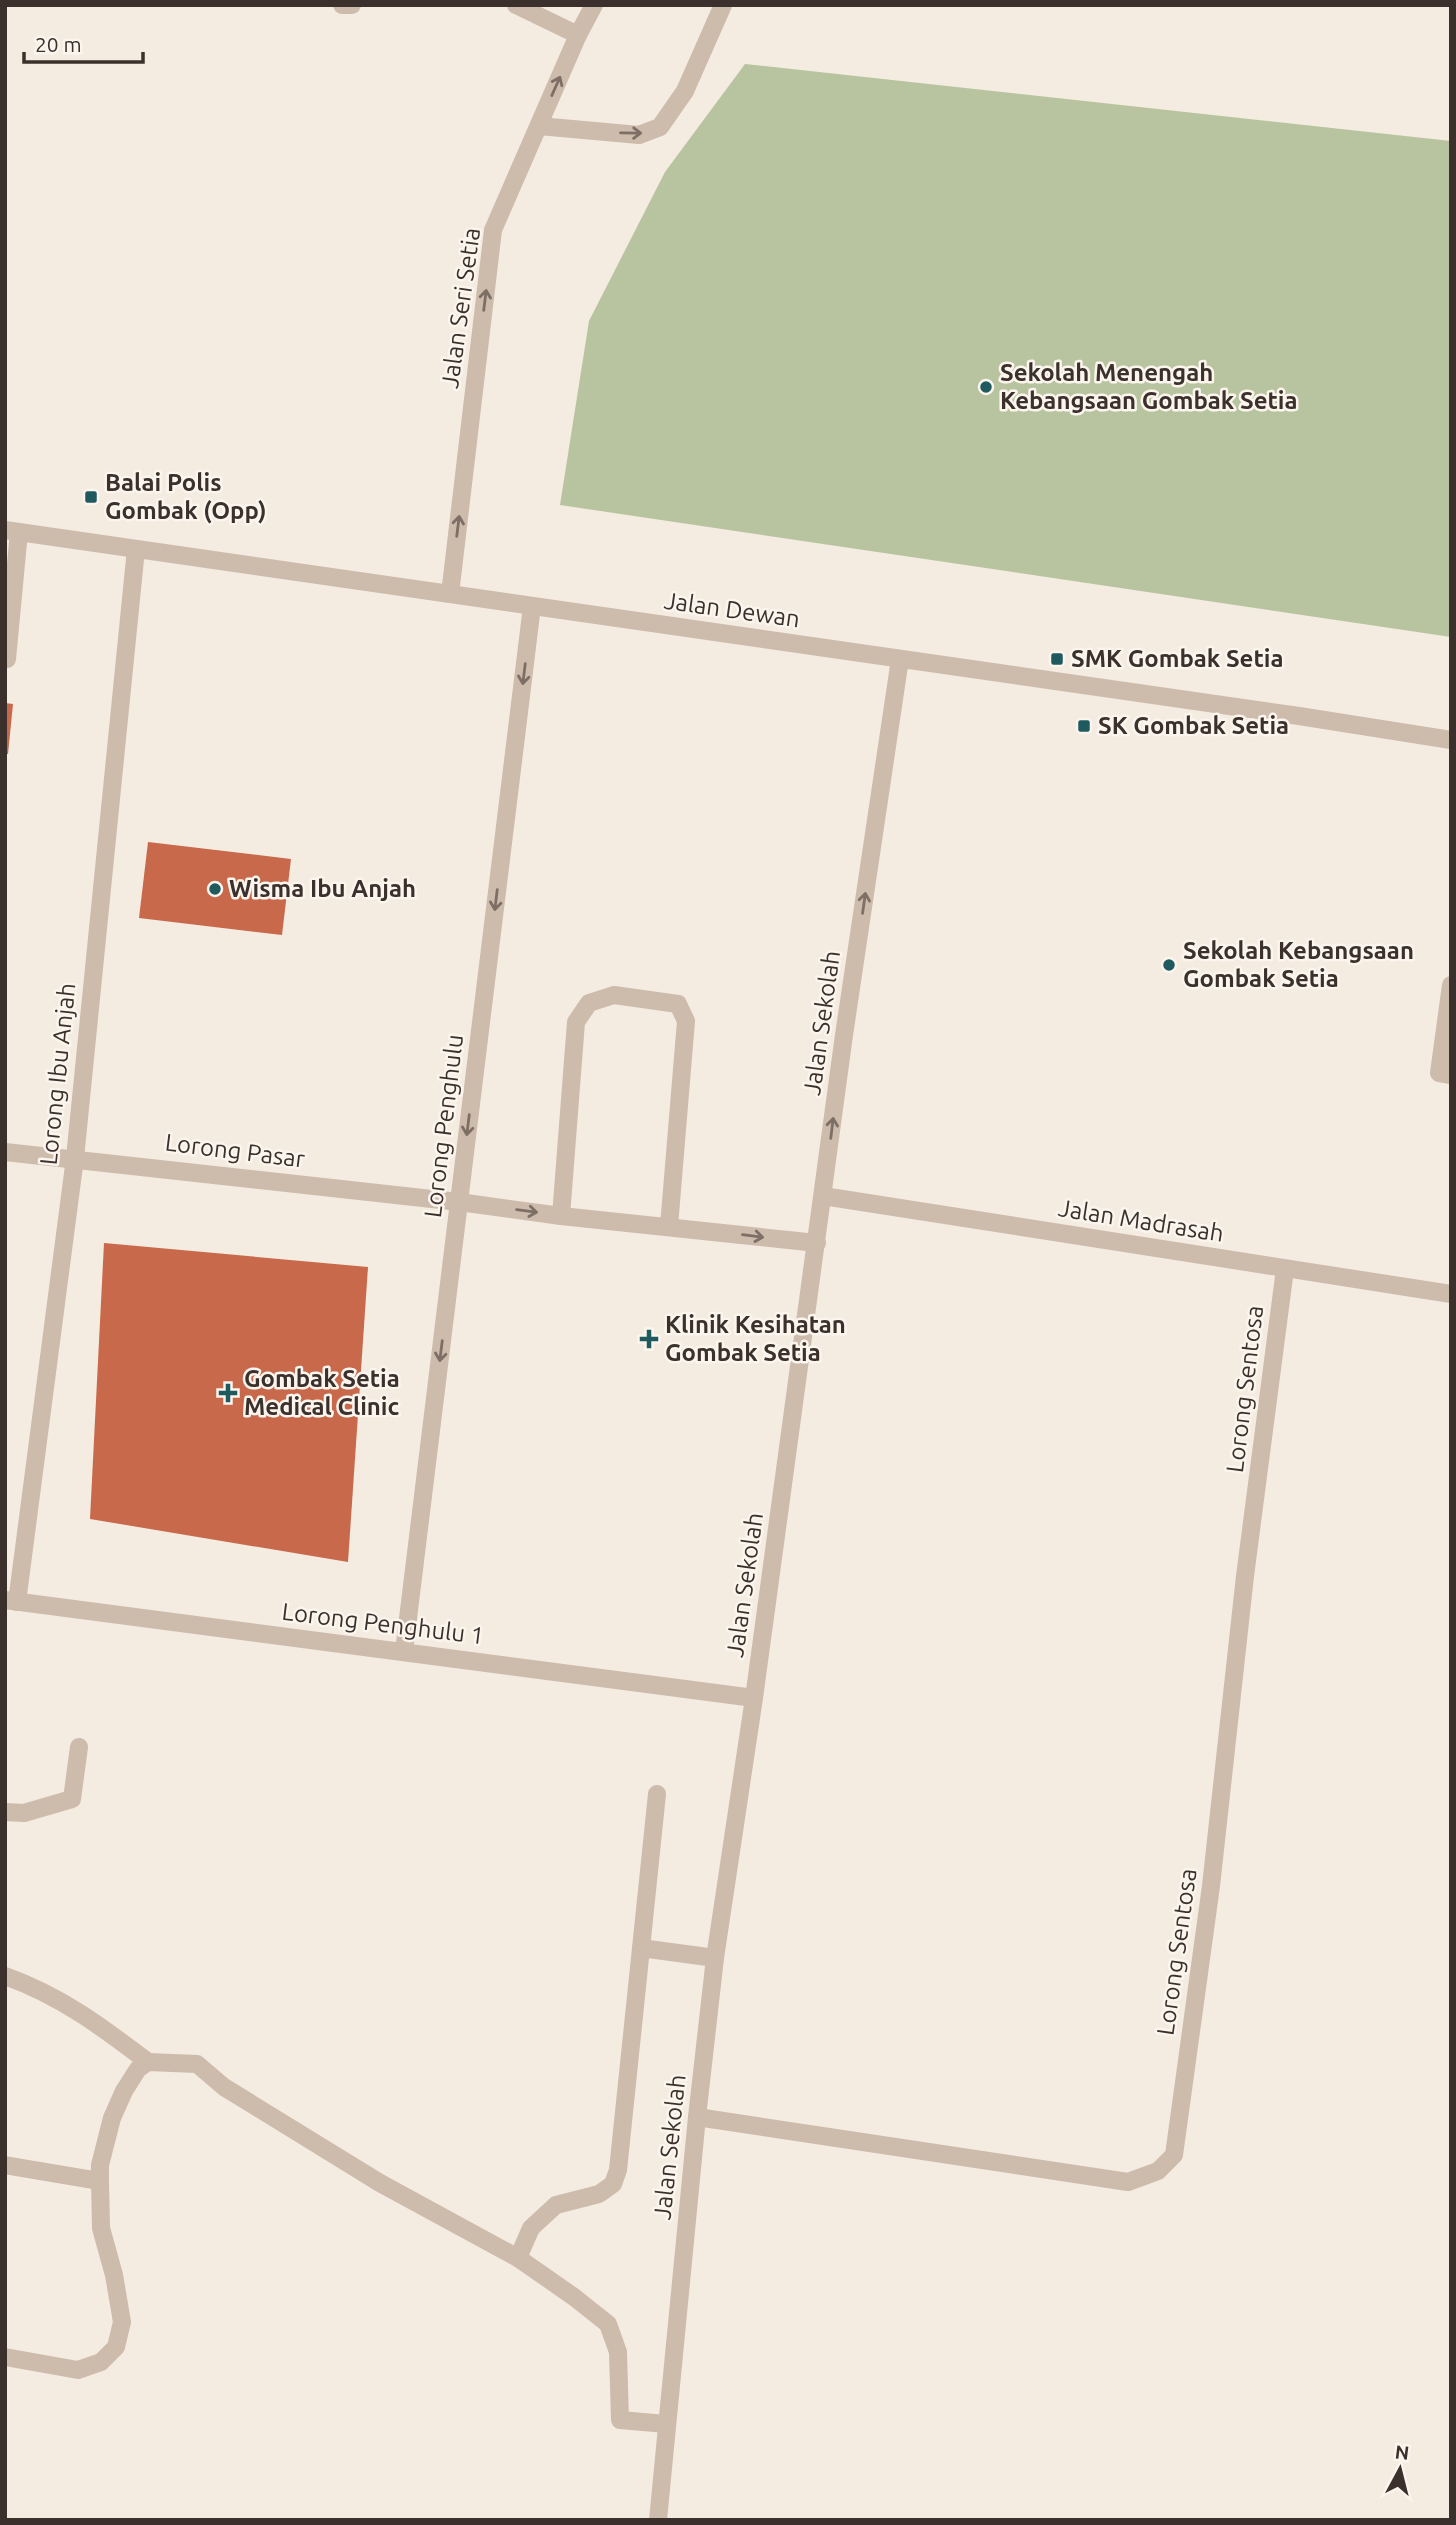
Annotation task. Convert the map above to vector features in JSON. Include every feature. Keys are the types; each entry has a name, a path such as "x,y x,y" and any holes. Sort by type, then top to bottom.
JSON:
{"street":[{"path":"342,5 352,5"},
{"path":"516,5 578,35"},
{"name":"Jalan Seri Setia","path":"450,594 493,230 578,35 594,5"},
{"path":"538,126 639,135 660,127 685,91 723,5"},
{"path":"5,659 8,659 12,531"},
{"name":"Jalan Dewan","path":"12,531 1451,740"},
{"name":"Lorong Ibu Anjah","path":"11,1601 75,1158 136,549"},
{"name":"Lorong Penghulu","path":"404,1651 532,606"},
{"name":"Jalan Sekolah","path":"658,2520 715,1958 754,1698 846,1022 900,659"},
{"path":"1451,985 1439,1073 1451,1075"},
{"path":"561,1216 576,1022 589,1003 614,995 678,1004 686,1021 668,1226"},
{"name":"Lorong Pasar","path":"5,1152 817,1243"},
{"name":"Jalan Madrasah","path":"823,1196 1451,1294"},
{"name":"Lorong Sentosa","path":"697,2117 1128,2182 1158,2171 1174,2155 1211,1886 1245,1576 1285,1269"},
{"name":"Lorong Penghulu 1","path":"11,1601 754,1698"},
{"path":"5,1812 24,1814 72,1799 79,1747"},
{"path":"518,2258 531,2228 556,2205 599,2194 613,2184 618,2170 657,1794"},
{"path":"641,1948 715,1958"},
{"path":"5,1976 37,1987 76,2009 148,2062 197,2064 224,2087 380,2183 518,2258 574,2297 608,2325 618,2352 620,2420 666,2424"},
{"path":"5,2357 78,2370 101,2362 116,2347 122,2322 114,2275 101,2228 100,2165 112,2118 124,2091 138,2069 148,2062"},
{"path":"5,2165 100,2181"}],"green space":[{"name":"Sekolah Menengah Kebangsaan Gombak Setia","path":"745,64 1451,141 1451,637 560,505 589,321 665,172"}],"building":[{"path":"5,703 13,704 8,754 5,754"},
{"name":"Wisma Ibu Anjah","path":"148,842 291,859 282,935 139,918"},
{"name":"Gombak Setia Medical Clinic","path":"104,1243 368,1267 348,1562 90,1519"}],"place":[{"name":"Sekolah Menengah Kebangsaan Gombak Setia","path":"986,387"},
{"name":"Balai Polis Gombak (Opp)","path":"91,497"},
{"name":"SMK Gombak Setia","path":"1057,659"},
{"name":"SK Gombak Setia","path":"1084,726"},
{"name":"Wisma Ibu Anjah","path":"215,889"},
{"name":"Sekolah Kebangsaan Gombak Setia","path":"1169,965"},
{"name":"Klinik Kesihatan Gombak Setia","path":"649,1339"},
{"name":"Gombak Setia Medical Clinic","path":"228,1393"}]}
